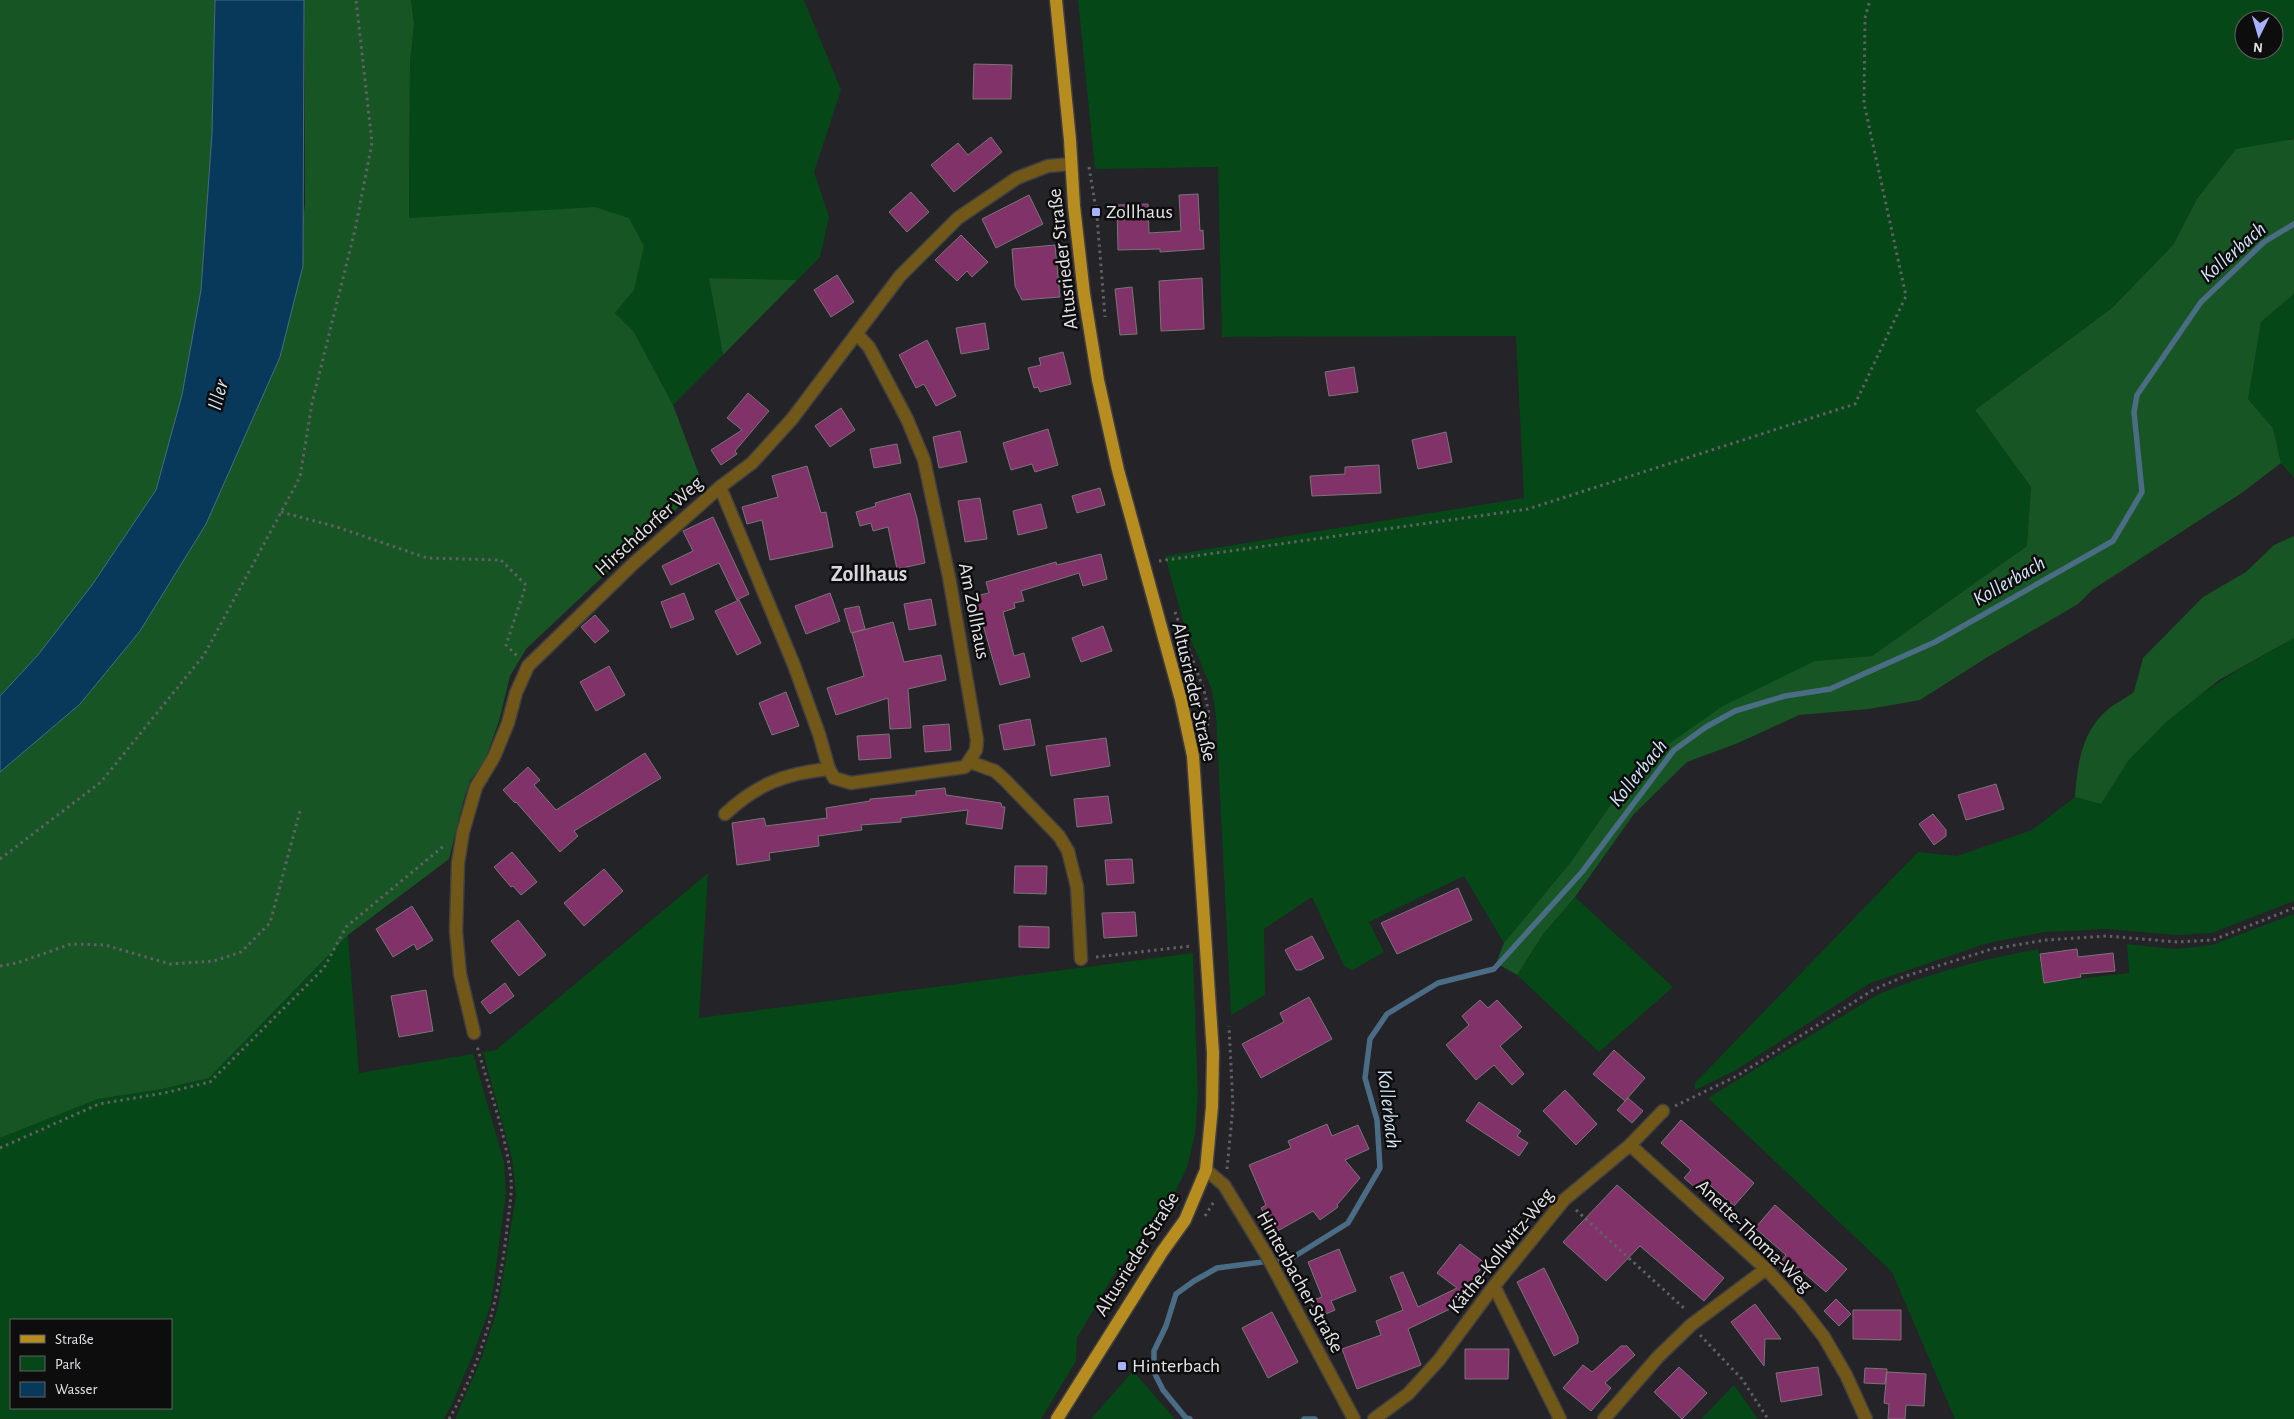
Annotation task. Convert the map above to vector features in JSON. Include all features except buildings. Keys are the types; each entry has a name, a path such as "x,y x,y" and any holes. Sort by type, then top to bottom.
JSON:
{"main road":[{"name":"Altusrieder Straße","path":"1056,0 1084,294 1098,380 1118,470 1181,700 1193,756 1212,1053 1212,1107 1206,1170 1185,1220 1162,1252 1057,1419"}],"street":[{"name":"Hirschdorfer Weg","path":"474,1033 460,974 456,931 458,863 463,832 476,787 494,757 508,723 516,693 528,666 633,564 720,487 752,463 792,419 900,276 958,218 1017,178 1048,166 1071,164"},
{"name":"Am Zollhaus","path":"857,334 869,346 899,403 924,460 949,576 969,685 977,740 976,750 970,762"},
{"path":"720,487 794,665 819,734 829,769 834,778 851,783 954,770 965,767 970,762 995,771 1059,836 1068,851 1077,887 1081,959"},
{"path":"725,814 742,798 764,784 800,772 829,769"},
{"name":"Käthe-Kollwitz-Weg","path":"1374,1419 1408,1394 1439,1360 1494,1286 1564,1200 1630,1145 1663,1112"},
{"name":"Anette-Thoma-Weg","path":"1630,1145 1766,1269 1800,1306 1824,1337 1846,1375 1866,1419"},
{"name":"Hinterbacher Straße","path":"1206,1170 1224,1185 1232,1202 1266,1254 1354,1419"},
{"path":"1604,1419 1658,1358 1694,1323 1766,1269"},
{"path":"1494,1286 1560,1419"}],"path":[{"path":"0,859 101,782 204,655 300,478 312,403 355,230 372,143 356,0"},
{"path":"1159,561 1528,509 1854,404 1906,296 1864,103 1866,18 1870,0"},
{"path":"1088,164 1097,216 1106,320"},
{"path":"281,512 337,527 427,558 501,560 526,585 506,645 528,666"},
{"path":"1156,552 1162,570"},
{"path":"1173,607 1204,690 1209,714 1207,749"},
{"path":"0,966 17,963 71,944 105,945 170,964 214,961 241,952 270,923 300,811"},
{"path":"0,1148 99,1104 164,1093 210,1082 324,968 346,927 440,848 463,832"},
{"path":"1663,1112 1737,1076 1873,990 1912,974 1992,949 2046,940 2107,936 2177,942 2213,940 2274,914 2294,908"},
{"path":"1081,959 1205,944"},
{"path":"1204,1219 1224,1185 1230,1149 1233,1106 1228,1024"},
{"path":"449,1419 478,1356 495,1305 503,1261 511,1194 508,1161 474,1033"},
{"path":"1564,1200 1694,1323 1742,1379 1768,1419"}],"green space":[{"path":"0,0 215,0 212,133 201,290 182,395 156,490 92,585 38,655 0,696"},
{"path":"304,0 411,0 414,24 410,62 409,218 595,207 629,218 644,246 634,290 615,313 634,332 673,405 703,485 526,649 510,676 499,721 485,760 470,781 449,859 348,935 209,1078 162,1089 98,1099 0,1138 0,772 80,704 140,631 206,524 280,357 305,205"},
{"path":"411,0 804,0 841,90 814,172 829,217 820,257 797,280 709,278 723,355 673,405 634,332 615,313 634,290 409,218 410,62 414,24"},
{"path":"1078,0 2294,0 2294,139 2291,138 2197,199 2173,245 2112,308 1975,410 2031,487 2027,546 1872,656 1815,661 1612,803 1570,863 1504,943 1464,876 1369,922 1384,952 1353,970 1344,966 1312,897 1264,929 1265,995 1231,1015 1216,717 1212,690 1184,624 1165,556 1524,498 1516,336 1222,337 1218,167 1095,169"},
{"path":"2294,139 2294,294 2261,322 2248,399 2273,428 2281,463 2243,492 2092,590 2078,604 1986,658 1920,700 1869,709 1799,715 1738,743 1687,762 1634,814 1575,897 1544,933 1517,975 1496,963 1504,943 1570,863 1612,803 1667,745 1723,706 1815,661 1872,656 2027,546 2031,487 1975,410 2112,308 2173,245 2197,199 2236,149"},
{"path":"709,278 797,280 723,355"},
{"path":"2294,294 2294,478 2281,463 2273,428 2248,399 2261,322"},
{"path":"2294,536 2294,638 2219,680 2166,722 2128,761 2101,804 2075,797 2079,763 2090,730 2108,709 2134,692 2143,658 2203,597 2246,572 2274,545"},
{"path":"2294,638 2294,901 2212,933 2178,935 2107,929 2045,932 1988,943 1870,983 1736,1070 1695,1090 1695,1083 1918,852 1957,856 2032,830 2075,797 2101,804 2128,761 2164,723 2226,677"},
{"path":"708,873 699,1018 1193,953 1198,1095 1195,1134 1187,1168 1168,1206 1112,1278 1077,1338 1076,1361 1041,1419 455,1419 482,1357 498,1307 516,1195 512,1159 483,1052 496,1050"},
{"path":"1575,897 1673,987 1599,1052 1517,975 1544,933"},
{"path":"2294,914 2294,1419 1955,1419 1892,1272 1708,1098 1877,995 1937,973 1997,957 2038,949 2044,983 2129,973 2127,944 2175,949 2212,945"},
{"path":"348,935 359,1073 473,1054 504,1162 506,1193 491,1304 473,1355 444,1419 0,1419 0,1138 98,1099 162,1089 209,1078"},
{"path":"1133,1371 1175,1419 1091,1419"},
{"path":"1734,1385 1758,1419 1701,1419"}],"water":[{"name":"Iller","path":"215,0 304,0 303,266 280,357 206,524 140,631 80,704 0,772 0,696 38,655 92,585 156,490 182,395 201,290 212,133"}],"waterway":[{"name":"Kollerbach","path":"1190,1419 1186,1418 1163,1390 1154,1372 1154,1351 1166,1326 1176,1294 1217,1268 1292,1258 1348,1223 1380,1168 1377,1120 1365,1078 1370,1039 1387,1014 1438,983 1494,969 1582,872 1674,750 1706,727 1735,711 1785,696 1830,689 1935,642 2113,541 2142,492 2134,412 2137,395 2201,302 2264,242 2294,224"},
{"name":"Kollerbach","path":"1304,1419 1315,1419"}],"place":[{"name":"Zollhaus","path":"1096,212"},
{"name":"Hinterbach","path":"1122,1366"}],"district":[{"name":"Zollhaus","path":"869,574"}]}
